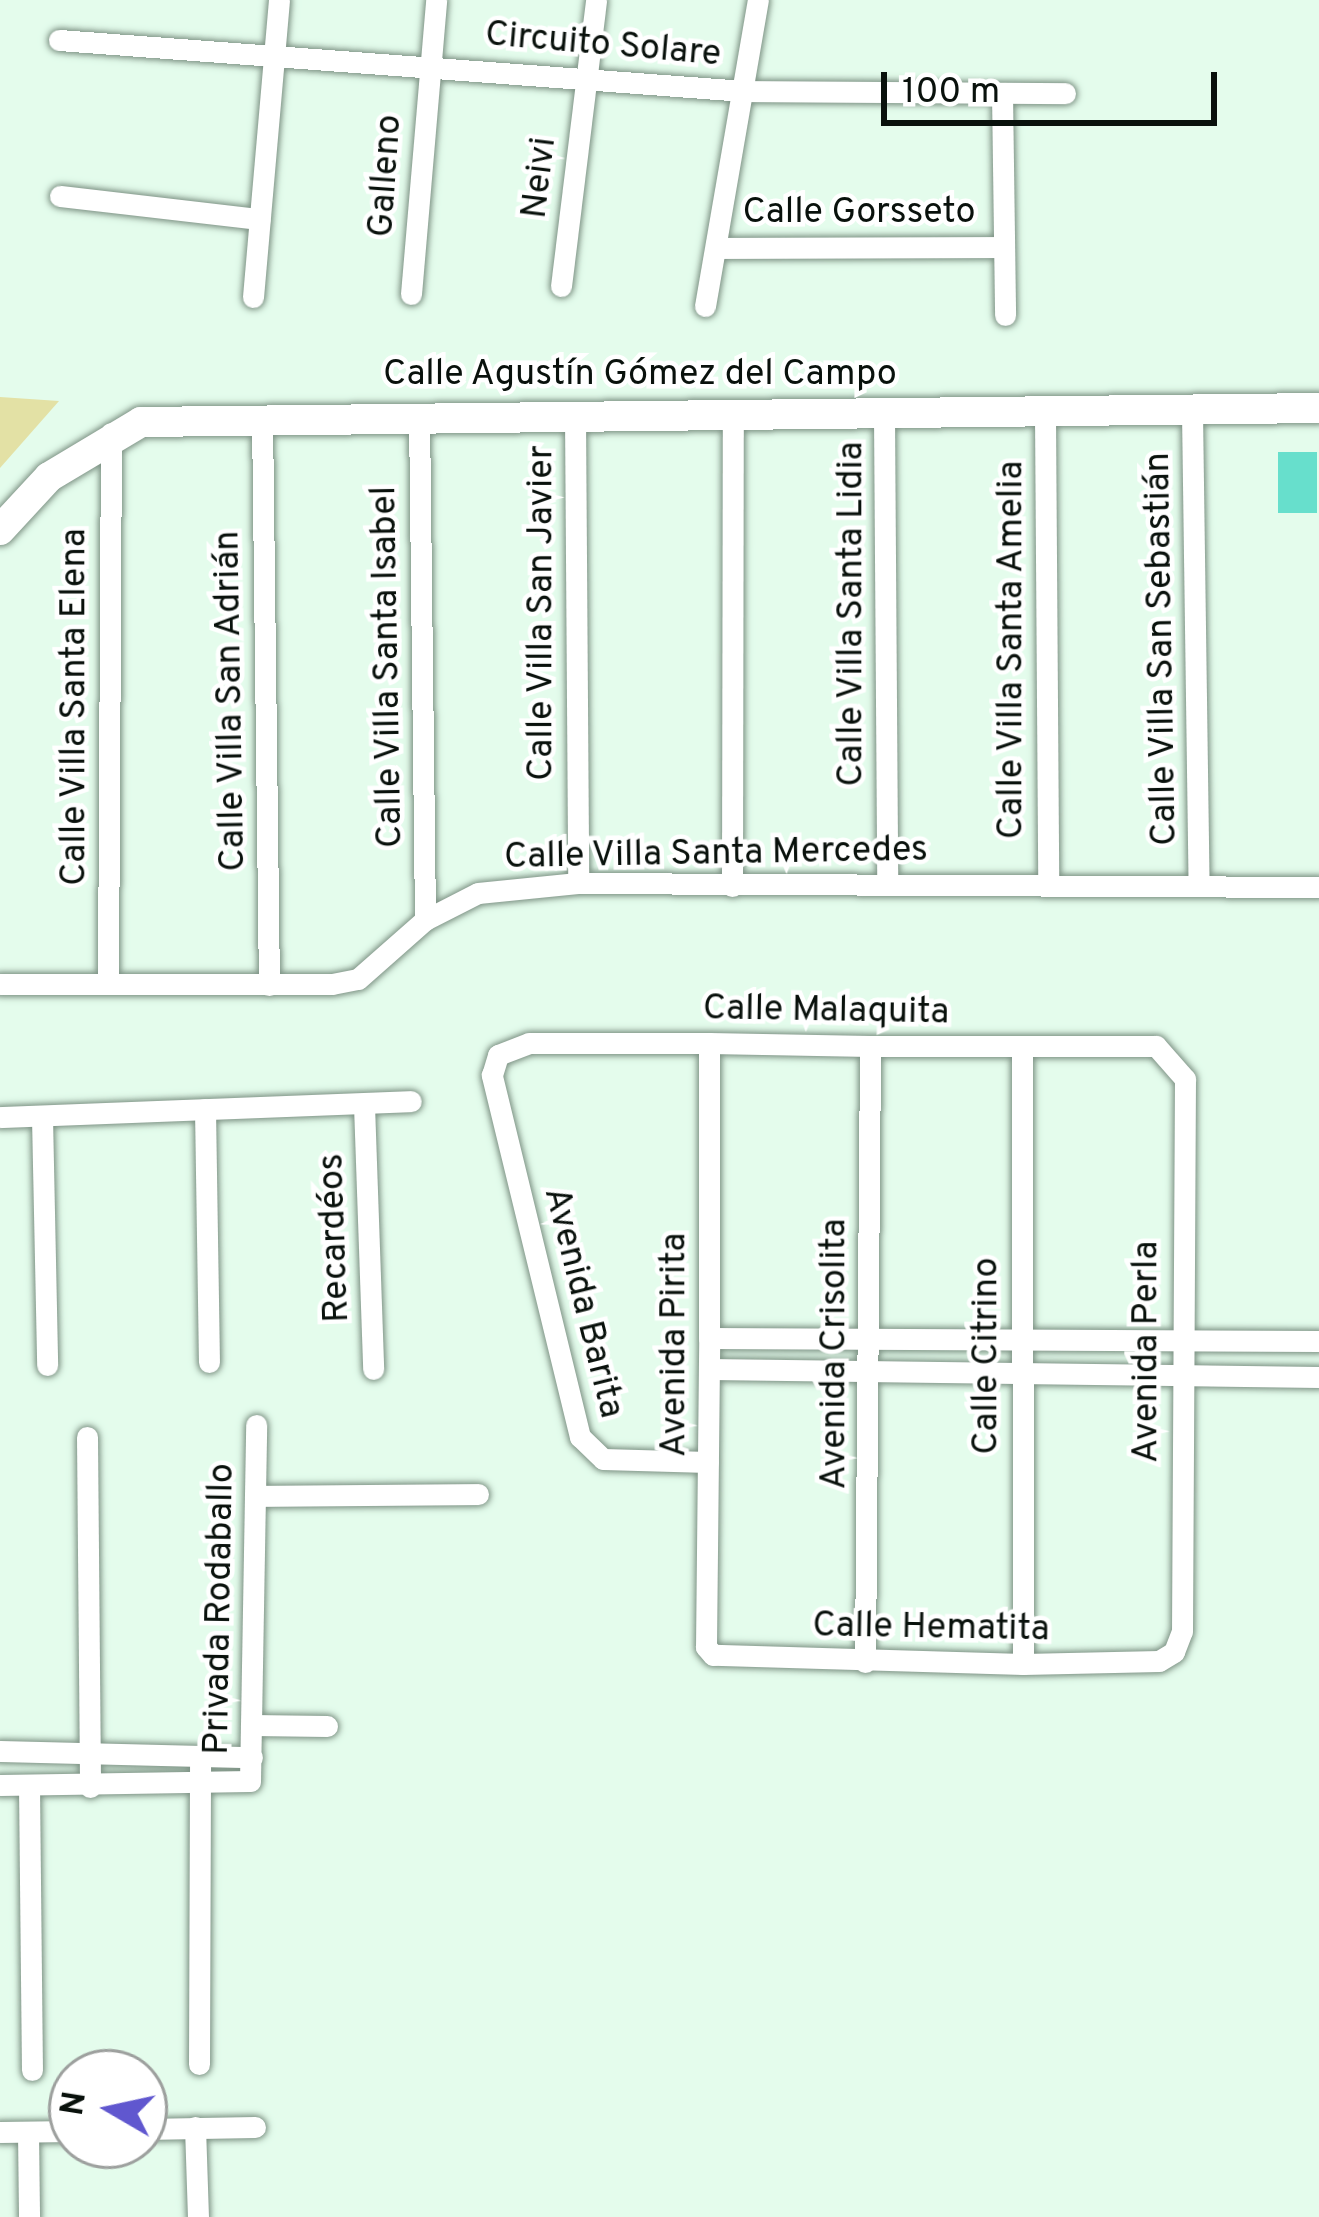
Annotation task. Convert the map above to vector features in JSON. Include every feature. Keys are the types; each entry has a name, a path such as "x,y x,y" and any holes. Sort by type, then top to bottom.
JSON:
{"street":[{"path":"253,297 279,0"},
{"name":"Galleno","path":"411,294 436,0"},
{"name":"Neivi","path":"561,286 596,0"},
{"name":"Circuito Solare","path":"59,40 745,91 758,0"},
{"path":"705,307 745,91 1065,93"},
{"path":"1003,93 1005,314"},
{"path":"60,196 260,219"},
{"name":"Calle Gorsseto","path":"716,248 1003,247"},
{"name":"Calle Agustín Gómez del Campo","path":"0,530 50,477 111,433 141,422 419,414 1045,415 1319,408"},
{"name":"Calle Villa San Sebastián","path":"1192,412 1199,885"},
{"name":"Calle Villa Santa Isabel","path":"419,414 425,920"},
{"name":"Calle Villa San Javier","path":"575,415 578,883"},
{"name":"Calle Villa Santa Lidia","path":"884,415 887,885"},
{"name":"Calle Villa Santa Amelia","path":"1045,415 1048,884"},
{"name":"Calle Villa San Adrián","path":"262,416 269,986"},
{"path":"732,886 733,416"},
{"name":"Calle Villa Santa Elena","path":"108,982 111,433"},
{"name":"Calle Villa Santa Mercedes","path":"0,984 269,986 358,979 425,920 478,893 578,883 1319,887"},
{"name":"Calle Malaquita","path":"498,1055 530,1043 1156,1046"},
{"name":"Avenida Pirita","path":"706,1647 709,1043"},
{"name":"Avenida Crisolita","path":"865,1662 871,1370 870,1046"},
{"name":"Avenida Perla","path":"1156,1046 1185,1079 1179,1343 1182,1630 1174,1652 1159,1660"},
{"name":"Calle Citrino","path":"1022,1047 1023,1664"},
{"name":"Avenida Barita","path":"498,1055 492,1076 580,1437 603,1459 708,1462"},
{"path":"0,1118 411,1101"},
{"name":"Recardéos","path":"364,1105 373,1369"},
{"path":"206,1109 209,1362"},
{"path":"42,1117 47,1365"},
{"path":"709,1369 1020,1367 1312,1375 1312,1342 710,1338"},
{"path":"1253,1344 1253,1372"},
{"name":"Privada Rodaballo","path":"200,1787 240,1787 252,1777 256,1425"},
{"path":"87,1437 90,1787"},
{"path":"257,1496 478,1494"},
{"name":"Calle Hematita","path":"706,1647 721,1658 1023,1664 1159,1660"},
{"path":"252,1725 327,1726"},
{"path":"0,1751 252,1757"},
{"path":"199,2064 200,1756"},
{"path":"0,1785 200,1787"},
{"path":"29,1786 32,2070"},
{"path":"168,2129 254,2127"},
{"path":"195,2128 198,2217"},
{"path":"0,2132 48,2132"},
{"path":"28,2132 29,2217"}],"shaded area":[{"path":"0,397 59,401 0,468"}],"building":[{"path":"1278,452 1317,452 1317,513 1278,513"}]}
